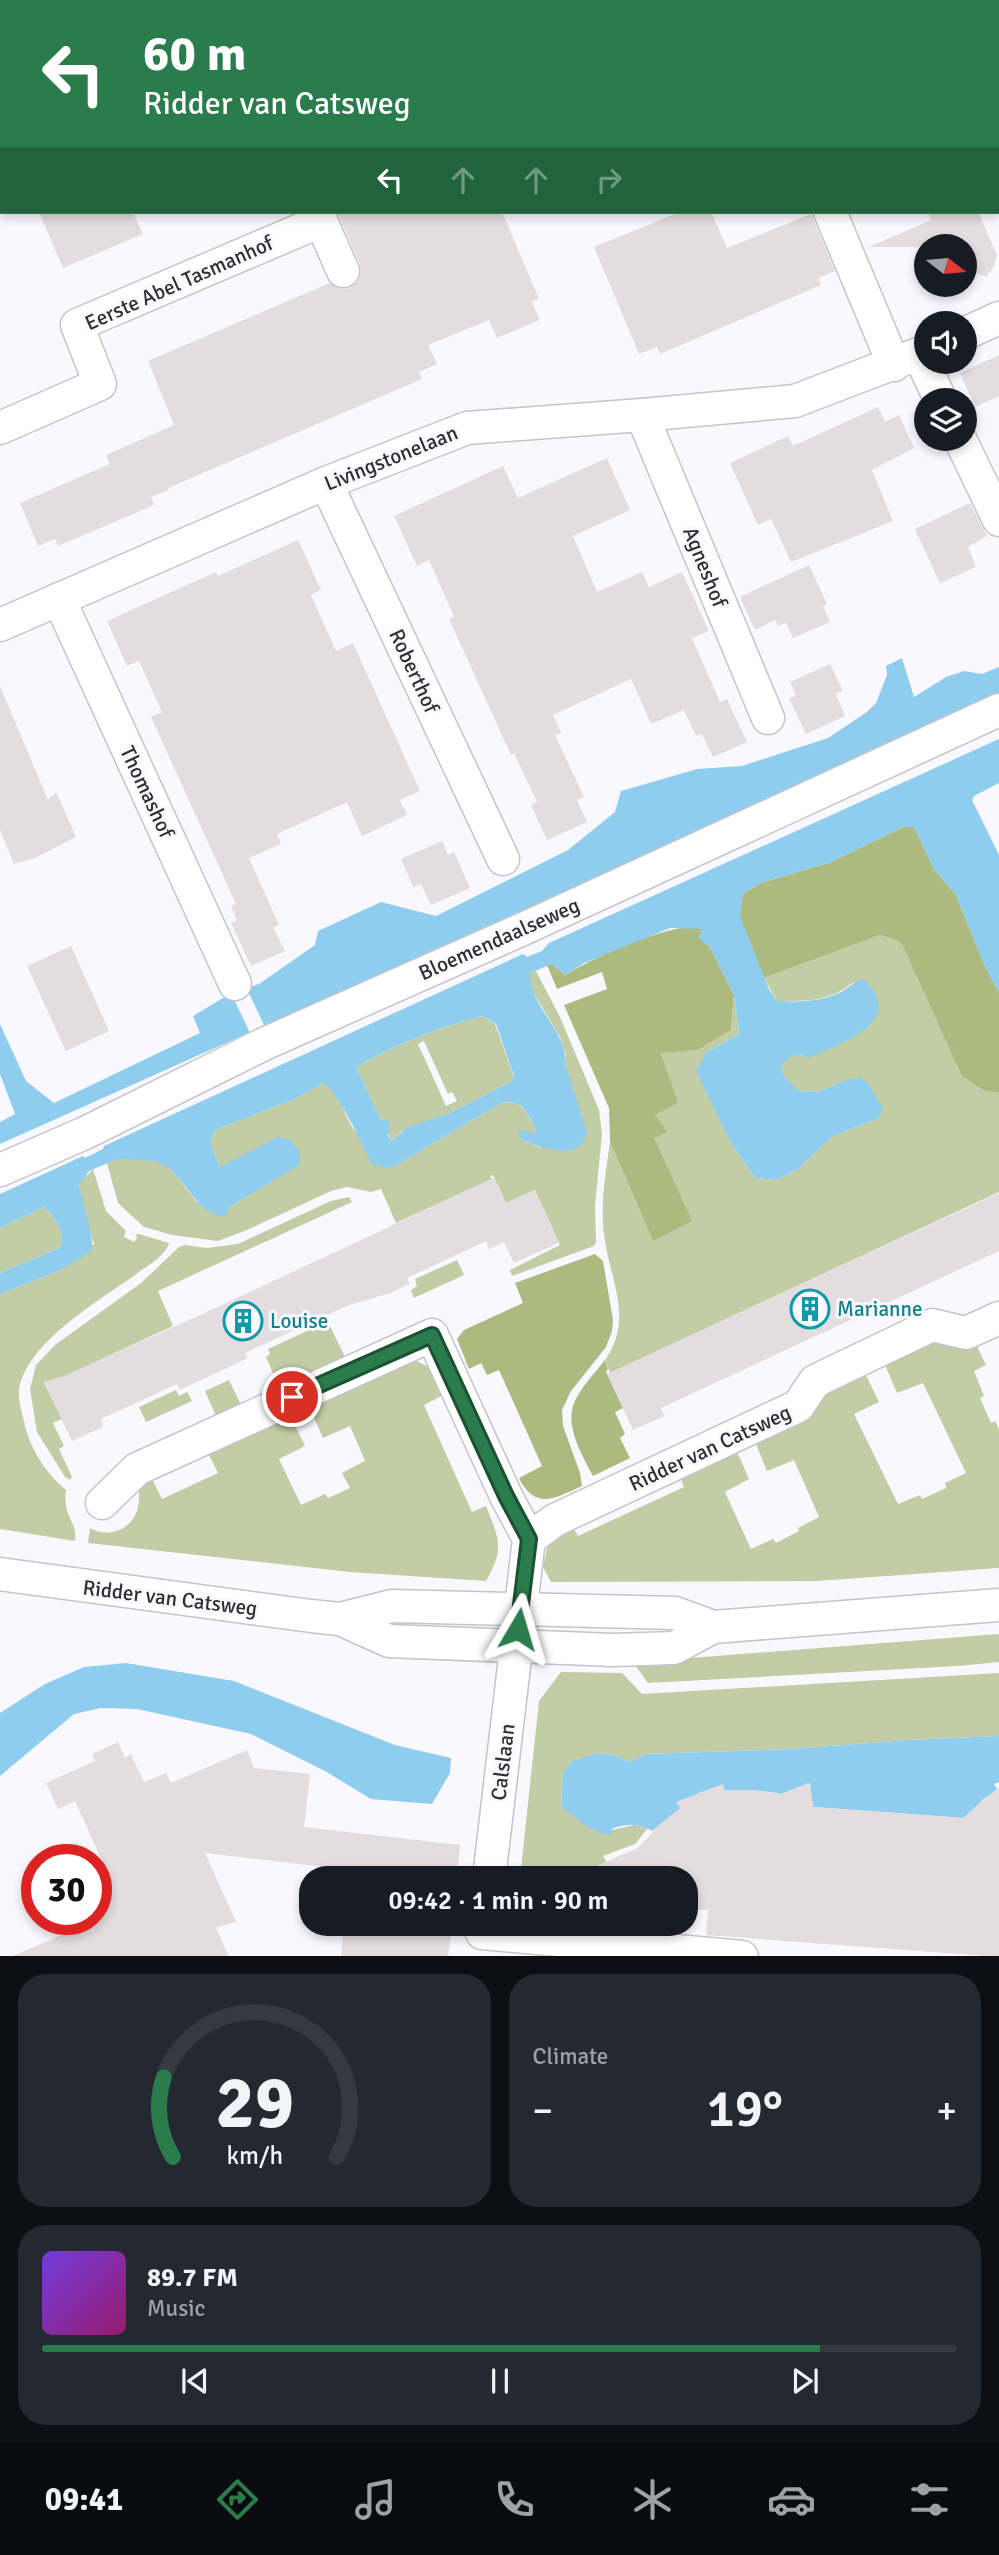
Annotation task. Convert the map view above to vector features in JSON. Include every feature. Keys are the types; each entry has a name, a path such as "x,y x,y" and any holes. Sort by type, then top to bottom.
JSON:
{"street":[{"path":"831,214 933,388"},
{"name":"Eerste Abel Tasmanhof","path":"0,428 100,383 77,325 319,217 343,271"},
{"path":"977,328 999,318"},
{"name":"Livingstonelaan","path":"0,625 326,483 467,428 795,401 913,357"},
{"name":"Agneshof","path":"642,415 768,718"},
{"path":"966,451 999,520"},
{"name":"Roberthof","path":"326,483 503,859"},
{"name":"Thomashof","path":"59,599 235,984"},
{"name":"Bloemendaalseweg","path":"0,1170 85,1133 264,1044 523,929 999,710"},
{"name":"Ridder van Catsweg","path":"529,1539 555,1520 798,1406 815,1381 867,1355 932,1325 967,1334 999,1318"},
{"path":"102,1503 136,1469 432,1335 506,1496 529,1539 520,1611"},
{"name":"Ridder van Catsweg","path":"0,1574 340,1619 389,1642 516,1647 613,1650 674,1648 713,1628 999,1605"},
{"name":"Ridder van Catsweg","path":"340,1619 392,1606 674,1613 713,1628"},
{"name":"Calslaan","path":"490,1866 520,1611"},
{"path":"482,1937 742,1956"}],"green space":[{"path":"903,827 914,827 934,869 956,895 999,993 999,1093 985,1091 962,1076 903,946 896,940 880,935 764,978 739,916 743,894 760,883 831,862"},
{"path":"689,927 702,929 699,938 710,947 734,995 731,1030 698,1050 661,1053 678,1103 655,1115 667,1132 654,1138 692,1221 653,1241 610,1142 609,1108 564,1005 607,989 602,972 557,989 547,965 552,964 565,975 626,945 660,933"},
{"path":"880,935 896,940 903,946 985,1091 999,1093 999,1192 610,1373 605,1360 614,1344 619,1314 603,1223 610,1142 653,1241 655,1115 677,1103 661,1052 698,1050 731,1030 734,995 739,1034 707,1052 731,1143 755,1178 776,1180 797,1170 833,1136 879,1118 847,1080 817,1092 798,1091 786,1079 781,1066 790,1056 802,1054 855,981 828,997 777,1001 764,978"},
{"path":"536,971 560,1017 599,1110 602,1134 594,1246 512,1276 510,1270 560,1245 535,1190 506,1203 493,1175 490,1176 492,1179 396,1223 381,1189 371,1192 347,1187 331,1191 218,1241 172,1235 144,1227 118,1203 107,1163 117,1158 165,1164 197,1202 215,1212 231,1206 298,1165 220,1167 210,1142 215,1130 297,1098 324,1082 336,1093 357,1134 395,1166 501,1103 509,1102 523,1108 536,1129 525,1141 541,1148 566,1055 560,1037 530,987 530,973"},
{"path":"483,1016 495,1024 514,1077 512,1081 450,1113 402,1131 391,1141 384,1121 381,1120 357,1069 405,1043","holes":["424,1041 448,1094 452,1092 457,1101 446,1106 418,1044"]},
{"path":"93,1169 106,1211 126,1231 124,1237 134,1242 136,1234 139,1234 169,1243 157,1259 86,1309 50,1339 35,1355 19,1390 25,1427 33,1448 51,1475 66,1490 66,1507 74,1529 75,1541 0,1529 0,1294 58,1271 94,1244 79,1185"},
{"path":"349,1197 352,1202 158,1291 173,1326 48,1384 44,1383 62,1419 53,1423 64,1446 59,1449 72,1477 70,1480 65,1477 37,1432 30,1389 36,1365 55,1345 141,1283 179,1247 185,1245 207,1248 238,1244 331,1201"},
{"path":"44,1207 61,1232 59,1248 0,1273 0,1228"},
{"path":"595,1254 603,1261 613,1320 612,1331 606,1347 571,1391 562,1410 563,1426 582,1486 555,1497 539,1498 525,1488 519,1478 542,1466 499,1370 487,1375 481,1363 469,1369 457,1339 464,1330 523,1303 515,1283"},
{"path":"457,1260 464,1275 414,1298 411,1290 417,1286 415,1279"},
{"path":"322,1324 325,1329 330,1326 345,1357 279,1387 266,1357 270,1354 268,1349"},
{"path":"927,1339 974,1340 986,1365 974,1371 984,1396 980,1398 991,1423 995,1421 999,1429 999,1568 817,1581 551,1582 543,1567 548,1544 571,1524 578,1536 684,1487 679,1474 735,1452 749,1479 725,1492 751,1549 773,1539 776,1543 799,1531 798,1528 819,1517 794,1460 767,1471 757,1441 814,1398 865,1373 879,1402 854,1414 898,1504 920,1495 922,1499 946,1488 945,1483 966,1473 923,1383 897,1393 885,1365"},
{"path":"412,1359 433,1369 447,1393 424,1405 472,1512 486,1506 497,1536 496,1560 486,1581 350,1572 88,1543 90,1528 110,1532 129,1524 138,1508 139,1483 150,1475 162,1499 218,1473 206,1449 287,1415 292,1419 305,1446 279,1459 301,1505 325,1494 328,1498 350,1488 342,1473 365,1461 350,1426 323,1438 310,1409 311,1404"},
{"path":"605,1360 608,1369 606,1371 623,1408 615,1412 625,1434 620,1438 630,1458 593,1476 577,1442 571,1415 579,1394"},
{"path":"229,1380 241,1405 216,1416 205,1391"},
{"path":"176,1390 179,1396 187,1392 192,1401 146,1422 139,1407"},
{"path":"999,1634 999,1662 958,1666 648,1683 630,1658 678,1659"},
{"path":"561,1672 622,1673 642,1694 999,1673 999,1736 792,1749 645,1754 629,1762 615,1755 599,1753 572,1762 563,1773 561,1806 601,1832 635,1825 648,1828 635,1844 603,1856 609,1866 521,1866 539,1701"}],"water":[{"path":"902,658 914,697 946,677 964,671 982,674 999,667 999,697 0,1144 0,1122 15,1114 0,1074 0,1024 26,1081 54,1103 200,1033 193,1016 228,995 259,984 315,945 318,931 381,902 436,916 568,850 615,812 621,791 697,769 742,766 828,738 876,703 887,675 886,666"},
{"path":"999,739 999,783 974,796 972,800 999,855 999,993 956,895 934,869 914,827 903,827 831,862 760,883 743,894 740,916 769,989 777,1001 824,998 863,979 875,994 879,1007 874,1019 865,1029 851,1038 808,1058 802,1054 791,1056 781,1066 786,1079 799,1091 817,1092 861,1077 883,1108 879,1118 833,1136 797,1170 776,1180 755,1178 731,1143 696,1071 707,1052 739,1034 734,995 710,947 699,938 702,929 670,928 584,963 565,975 552,964 530,973 536,997 565,1052 565,1063 587,1132 579,1147 573,1150 557,1150 519,1137 519,1132 524,1130 534,1134 536,1129 523,1108 509,1102 501,1103 395,1166 387,1168 372,1164 342,1106 323,1083 297,1098 215,1130 210,1142 220,1167 278,1137 291,1140 300,1153 299,1165 231,1206 224,1217 202,1207 171,1169 155,1161 117,1159 89,1171 79,1185 90,1229 92,1251 58,1271 0,1294 0,1273 59,1248 62,1237 56,1221 44,1207 0,1228 0,1194 83,1156 85,1158 104,1146 523,954 527,957 542,951 549,943","holes":["483,1016 496,1024 514,1076 512,1081 450,1113 408,1127 391,1141 388,1135 390,1124 387,1119 381,1120 357,1069 360,1065 420,1036 467,1020"]},
{"path":"126,1663 234,1681 395,1745 451,1758 450,1773 432,1804 371,1799 325,1771 251,1734 137,1709 101,1708 74,1714 0,1776 0,1713 45,1684 84,1667"},
{"path":"999,1736 999,1782 994,1784 998,1790 964,1818 813,1807 809,1783 779,1795 751,1790 699,1791 699,1794 677,1802 681,1809 652,1831 627,1825 611,1829 611,1835 591,1829 561,1806 563,1773 572,1761 599,1753 615,1755 629,1762 645,1754 792,1749"}],"pier":[{"path":"245,985 266,1029 251,1035 230,991"}],"building":[{"path":"40,214 134,214 143,234 63,268"},
{"path":"338,214 503,214 539,299 532,302 540,320 497,338 489,320 428,345 437,364 419,372 422,379 168,488 169,490 151,497 154,505 58,546 55,539 38,546 20,503 110,464 106,455 174,425 148,361 330,283 342,289 350,288 361,274 360,264"},
{"path":"675,214 712,214 727,248 811,214 835,271 818,278 821,285 660,354 657,347 639,354 594,247"},
{"path":"929,214 979,214 997,255 994,266 986,277 977,273 977,234 914,234 914,247 869,247 931,220"},
{"path":"999,355 999,396 977,406 977,388 967,388 960,374 977,374 977,365"},
{"path":"878,407 885,422 899,415 914,448 872,470 893,521 791,562 771,519 758,525 730,463 788,436 793,446"},
{"path":"607,458 630,510 573,536 597,592 642,572 649,587 682,572 709,631 692,638 720,702 727,699 747,742 713,757 702,734 696,736 684,710 651,724 631,679 553,715 561,733 555,735 584,797 577,800 587,822 547,840 531,805 537,802 514,753 511,755 449,619 454,617 429,560 417,566 394,516 503,466 518,498"},
{"path":"970,503 987,536 968,547 976,567 940,583 915,529"},
{"path":"298,540 321,590 311,595 336,651 353,643 420,791 400,800 407,815 362,836 347,802 277,834 281,844 249,858 279,925 273,927 285,951 251,966 231,923 237,920 231,907 236,904 151,717 162,712 139,661 127,666 107,621 216,572 218,576"},
{"path":"809,565 827,604 823,606 830,622 793,638 786,623 778,626 775,620 755,630 740,597"},
{"path":"830,664 843,691 836,694 845,716 806,734 789,698 796,696 790,682"},
{"path":"0,686 48,800 56,792 76,837 35,858 14,864 0,830"},
{"path":"442,841 448,855 454,852 470,888 431,905 421,884 413,887 401,859"},
{"path":"71,946 109,1031 66,1051 27,966"},
{"name":"Louise","path":"494,1178 506,1203 535,1190 559,1243 514,1263 504,1242 489,1249 486,1241 407,1278 410,1283 391,1293 349,1305 245,1353 248,1358 180,1390 177,1384 101,1419 103,1427 72,1441 44,1382 64,1376 196,1317"},
{"name":"Marianne","path":"999,1193 999,1251 661,1408 665,1416 633,1430 607,1374"},
{"path":"118,1742 125,1758 131,1754 144,1782 166,1773 171,1783 247,1750 254,1768 310,1774 304,1827 460,1845 458,1866 316,1866 205,1853 236,1922 216,1928 229,1956 13,1956 62,1935 112,1935 112,1844 94,1844 75,1801 58,1809 46,1783 95,1761 92,1754"},
{"path":"810,1783 813,1807 963,1818 999,1787 999,1956 706,1935 708,1910 698,1910 698,1866 596,1866 638,1848 659,1825 680,1808 676,1802 723,1784 724,1790 782,1794"},
{"path":"343,1936 450,1936 448,1956 341,1956"}],"place":[{"name":"Marianne","path":"810,1309"},
{"name":"Louise","path":"243,1321"}],"route":[{"path":"292,1397 432,1335 506,1496 529,1539 518,1629"}]}
